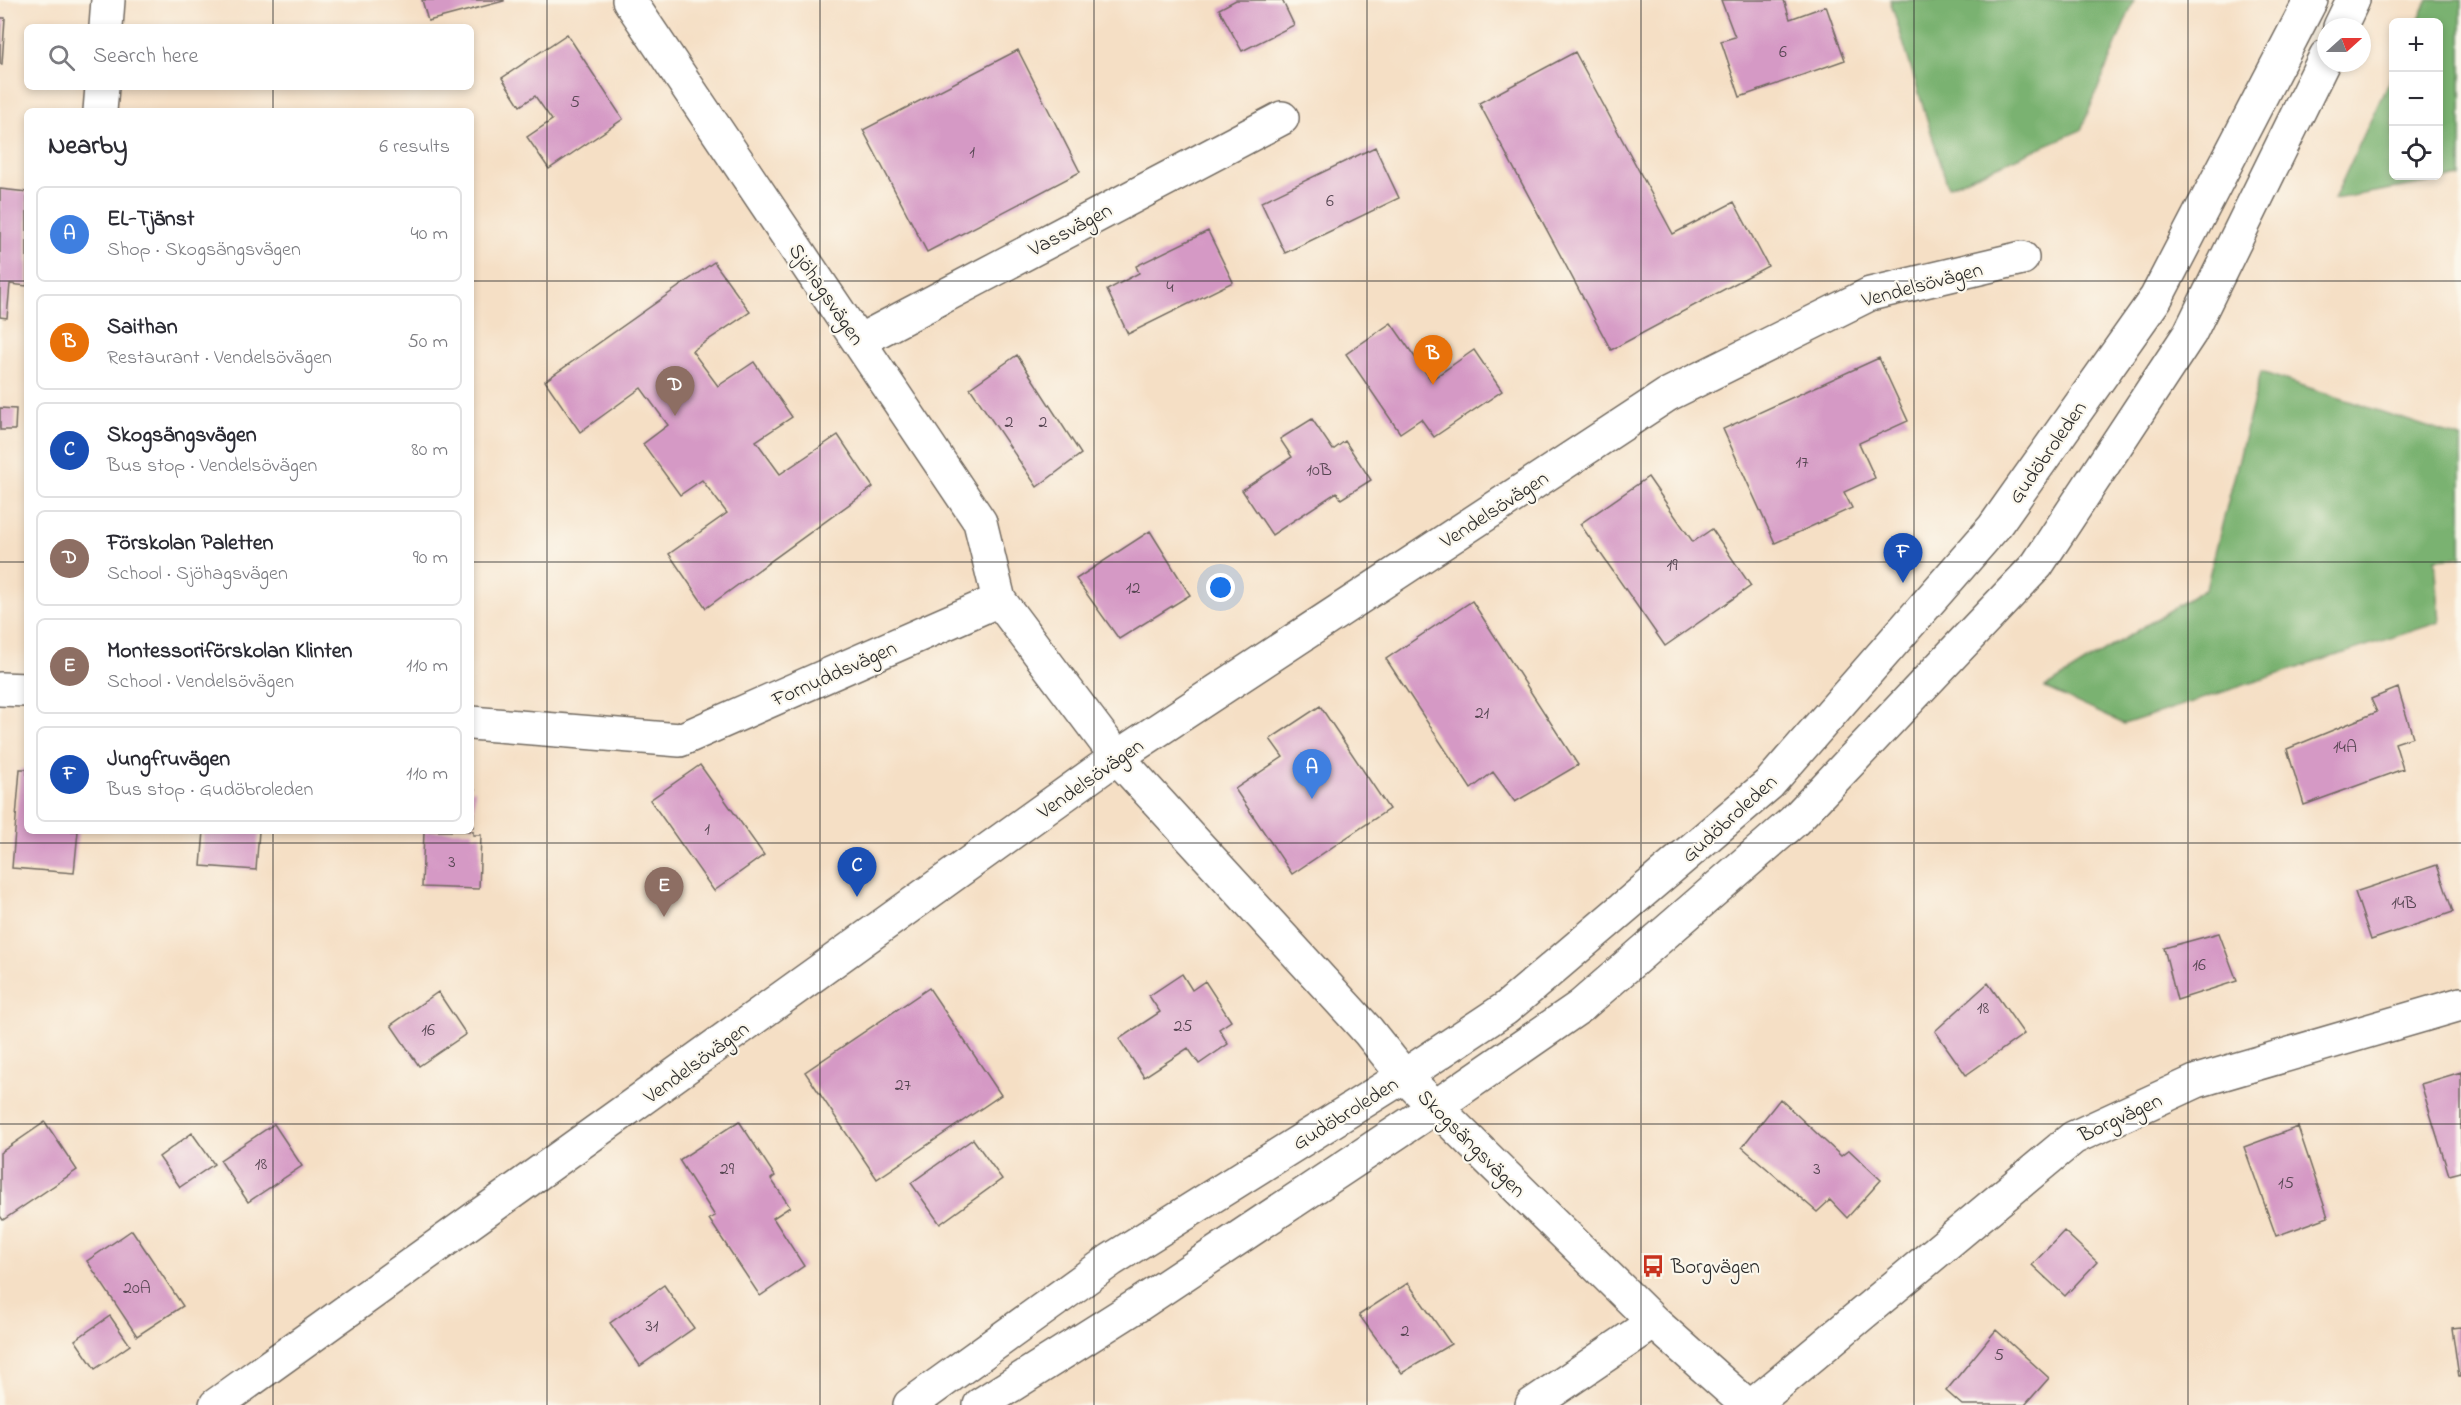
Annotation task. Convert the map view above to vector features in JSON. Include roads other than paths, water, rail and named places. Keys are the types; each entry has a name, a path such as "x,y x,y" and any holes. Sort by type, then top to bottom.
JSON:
{"street":[{"path":"106,24 108,0"},
{"name":"Sjöhagsvägen","path":"629,0 980,522 999,600"},
{"name":"Gudöbroleden","path":"910,1405 1111,1260 1505,1010 1769,784 1994,526 2157,298 2311,0"},
{"path":"2345,18 2354,0"},
{"name":"Gudöbroleden","path":"980,1405 1138,1305 1435,1107 1581,1006 1794,820 2037,565 2190,333 2318,72"},
{"path":"100,108 102,90"},
{"name":"Vassvägen","path":"859,341 1282,118"},
{"name":"Vendelsövägen","path":"216,1405 1117,757 1667,395 1870,294 2022,258"},
{"path":"999,600 1117,757"},
{"name":"Fornuddsvägen","path":"474,723 680,740 999,600"},
{"path":"0,689 24,690"},
{"name":"Skogsängsvägen","path":"1117,757 1368,1031 1404,1076 1654,1322 1747,1405"},
{"name":"Borgvägen","path":"1752,1405 2073,1138 2197,1081 2461,1004"},
{"path":"1532,1405 1654,1322"}],"place":[{"name":"Saithan","path":"1433,385"},
{"name":"Förskolan Paletten","path":"675,416"},
{"name":"Jungfruvägen","path":"1903,583"},
{"name":"EL-Tjänst","path":"1312,799"},
{"name":"Skogsängsvägen","path":"857,897"},
{"name":"Montessoriförskolan Klinten","path":"664,917"},
{"name":"Borgvägen","path":"1653,1266"}]}
